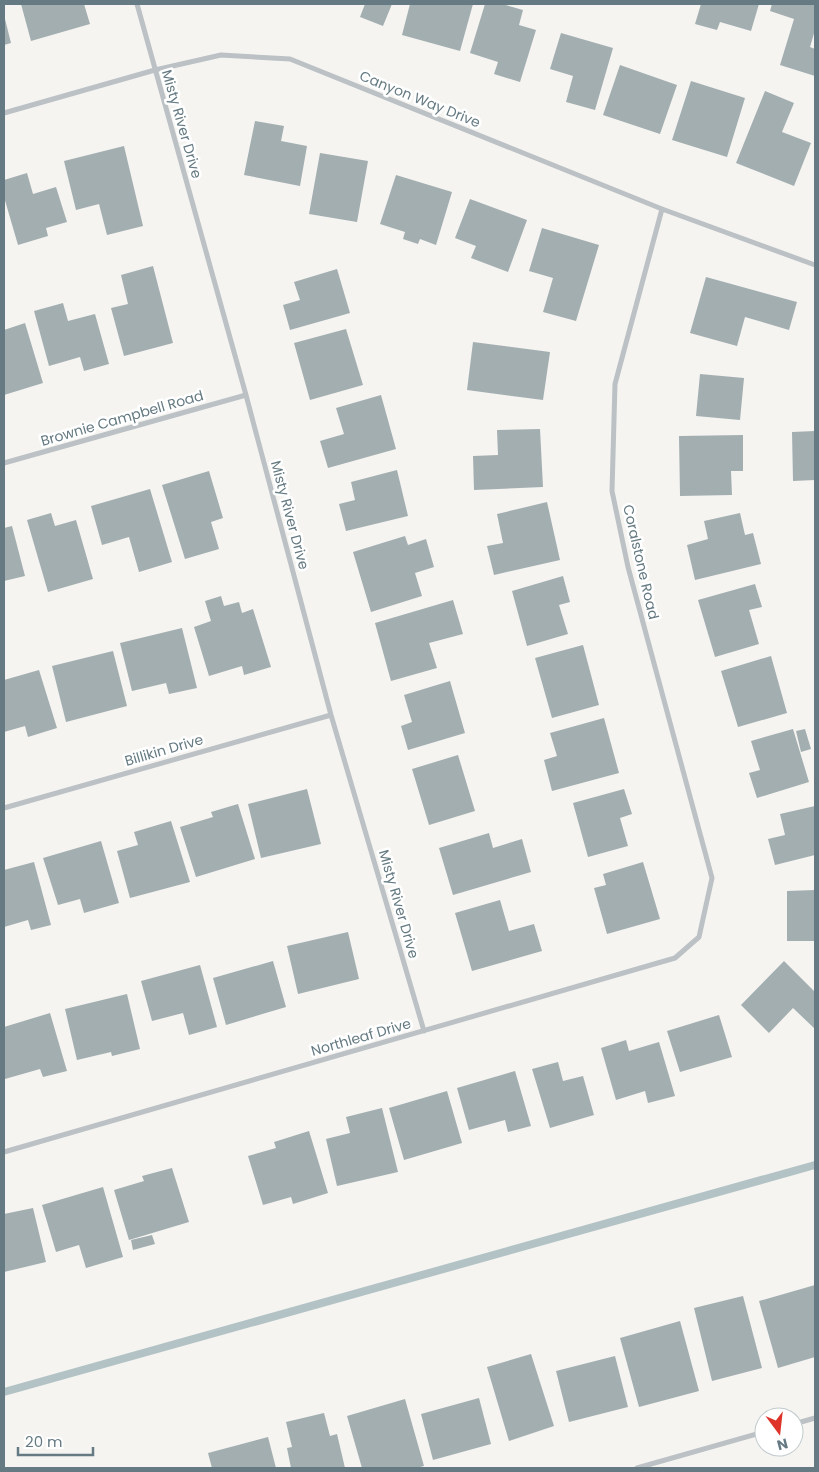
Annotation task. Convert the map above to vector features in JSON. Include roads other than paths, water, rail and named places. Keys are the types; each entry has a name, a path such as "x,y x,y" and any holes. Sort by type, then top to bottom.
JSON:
{"street":[{"name":"Misty River Drive","path":"137,4 246,395 331,714 424,1030"},
{"name":"Canyon Way Drive","path":"4,113 155,70 221,56 290,59 662,209 761,247 815,265"},
{"name":"Coralstone Road","path":"662,209 615,384 612,492 628,567 712,878 704,918"},
{"name":"Brownie Campbell Road","path":"4,463 246,395"},
{"name":"Billikin Drive","path":"4,808 331,714"},
{"name":"Northleaf Drive","path":"4,1152 675,958 699,937 704,918"},
{"path":"637,1468 754,1435"}],"waterway":[{"path":"4,1392 815,1165"}]}
